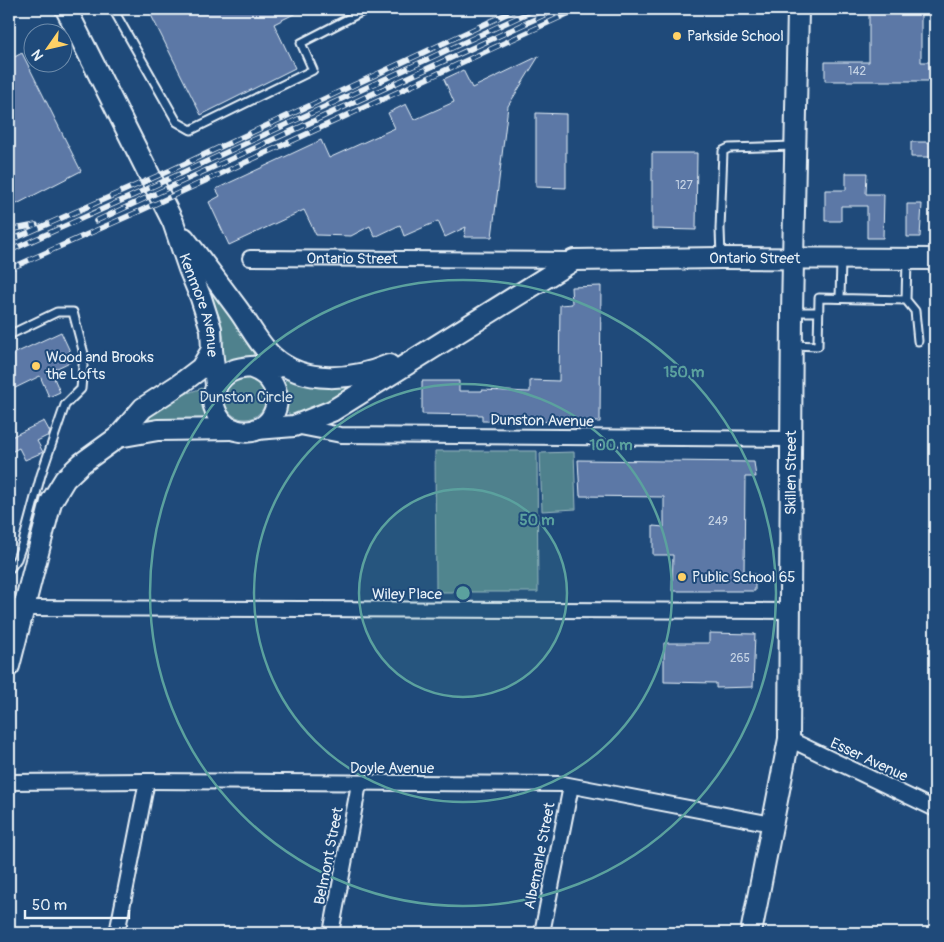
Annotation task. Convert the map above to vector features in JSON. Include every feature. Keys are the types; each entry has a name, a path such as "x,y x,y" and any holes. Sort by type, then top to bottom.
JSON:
{"street":[{"name":"Kenmore Avenue","path":"9,666 17,604 51,502 65,479 82,463 118,437 143,408 210,374 211,329 173,222 66,9"},
{"name":"Skillen Street","path":"751,933 789,739 792,312 798,9"},
{"name":"Kenmore Avenue","path":"173,222 261,344 273,357 268,367"},
{"name":"Ontario Street","path":"250,258 574,260 721,258 935,259"},
{"path":"437,345 373,372 346,377 316,376 268,367 244,367 210,374 213,405 217,415 224,424 242,431 294,426 332,411 574,260"},
{"path":"258,429 273,416 278,398 268,367"},
{"name":"Dunston Avenue","path":"294,426 341,435 791,439"},
{"name":"Kenmore Avenue","path":"118,437 158,430 233,429"},
{"name":"Wiley Place","path":"17,604 790,611"},
{"name":"Esser Avenue","path":"789,739 935,809"},
{"name":"Doyle Avenue","path":"9,782 563,784 772,824"},
{"path":"117,933 147,782"},
{"name":"Belmont Street","path":"331,933 359,784"},
{"name":"Albemarle Street","path":"542,933 571,786"}],"lane":[{"path":"113,9 177,122 191,130 313,70 301,43 367,9"},
{"path":"721,258 720,229 723,151 729,148 795,146"},
{"path":"840,298 841,258"},
{"path":"907,259 906,300 915,311 918,341"},
{"path":"792,345 818,346 819,298 906,300"},
{"path":"9,335 57,312 73,312 84,354 81,389 64,405 41,474 17,560 9,570"},
{"path":"792,312 819,312"}],"green space":[{"name":"Dunston Circle","path":"198,271 254,347 254,354 249,358 223,364 219,357 224,341 221,320"},
{"name":"Dunston Circle","path":"249,377 257,380 263,386 266,398 263,410 257,416 241,419 233,416 227,410 224,394 227,386 233,380"},
{"name":"Dunston Circle","path":"288,378 365,382 306,412 290,415 287,411 287,393 284,382"},
{"name":"Dunston Circle","path":"202,388 210,418 207,423 151,422 149,418 157,408"},
{"path":"435,451 537,451 538,592 436,592"},
{"path":"574,452 576,509 542,511 540,453"}],"building":[{"path":"148,9 304,9 274,24 295,68 201,115"},
{"path":"869,12 921,12 921,62 935,62 935,81 825,81 825,62 869,62"},
{"path":"22,53 22,72 32,72 81,171 9,208 9,60"},
{"path":"539,56 508,106 492,237 464,237 466,227 445,237 438,221 404,236 400,225 375,237 370,226 351,236 316,235 304,210 229,245 209,202 220,196 216,189 321,140 329,158 395,128 388,113 406,104 414,120 454,102 444,79 463,70 472,88"},
{"path":"536,113 566,114 566,188 536,187"},
{"path":"911,142 935,142 935,157 911,157"},
{"path":"652,153 697,153 696,230 652,229"},
{"path":"846,173 867,173 866,194 884,194 883,238 867,238 867,206 841,206 841,221 825,221 825,190 846,190"},
{"path":"907,204 922,204 920,237 907,237"},
{"path":"601,286 600,422 482,421 482,415 422,414 422,381 459,381 459,391 530,392 530,380 559,381 560,305 572,304 571,287"},
{"name":"Wood and Brooks the Lofts","path":"61,332 74,360 51,371 60,392 49,397 40,376 9,391 9,356"},
{"path":"44,421 50,432 49,435 37,441 43,452 25,460 19,448 9,453 9,438"},
{"path":"578,460 754,462 756,477 745,477 744,575 755,574 755,591 672,591 673,555 653,555 653,526 664,527 664,497 580,496"},
{"path":"709,633 755,634 753,687 716,688 716,683 664,682 664,643 709,643"}],"railway":[{"path":"9,241 171,170 517,9"},
{"path":"9,251 536,9"},
{"path":"96,221 557,9"},
{"path":"9,269 142,210 578,9"},
{"path":"9,230 36,225"}],"place":[{"name":"Parkside School","path":"677,36"},
{"name":"Wood and Brooks the Lofts","path":"36,366"},
{"name":"Public School 65","path":"682,577"}]}
